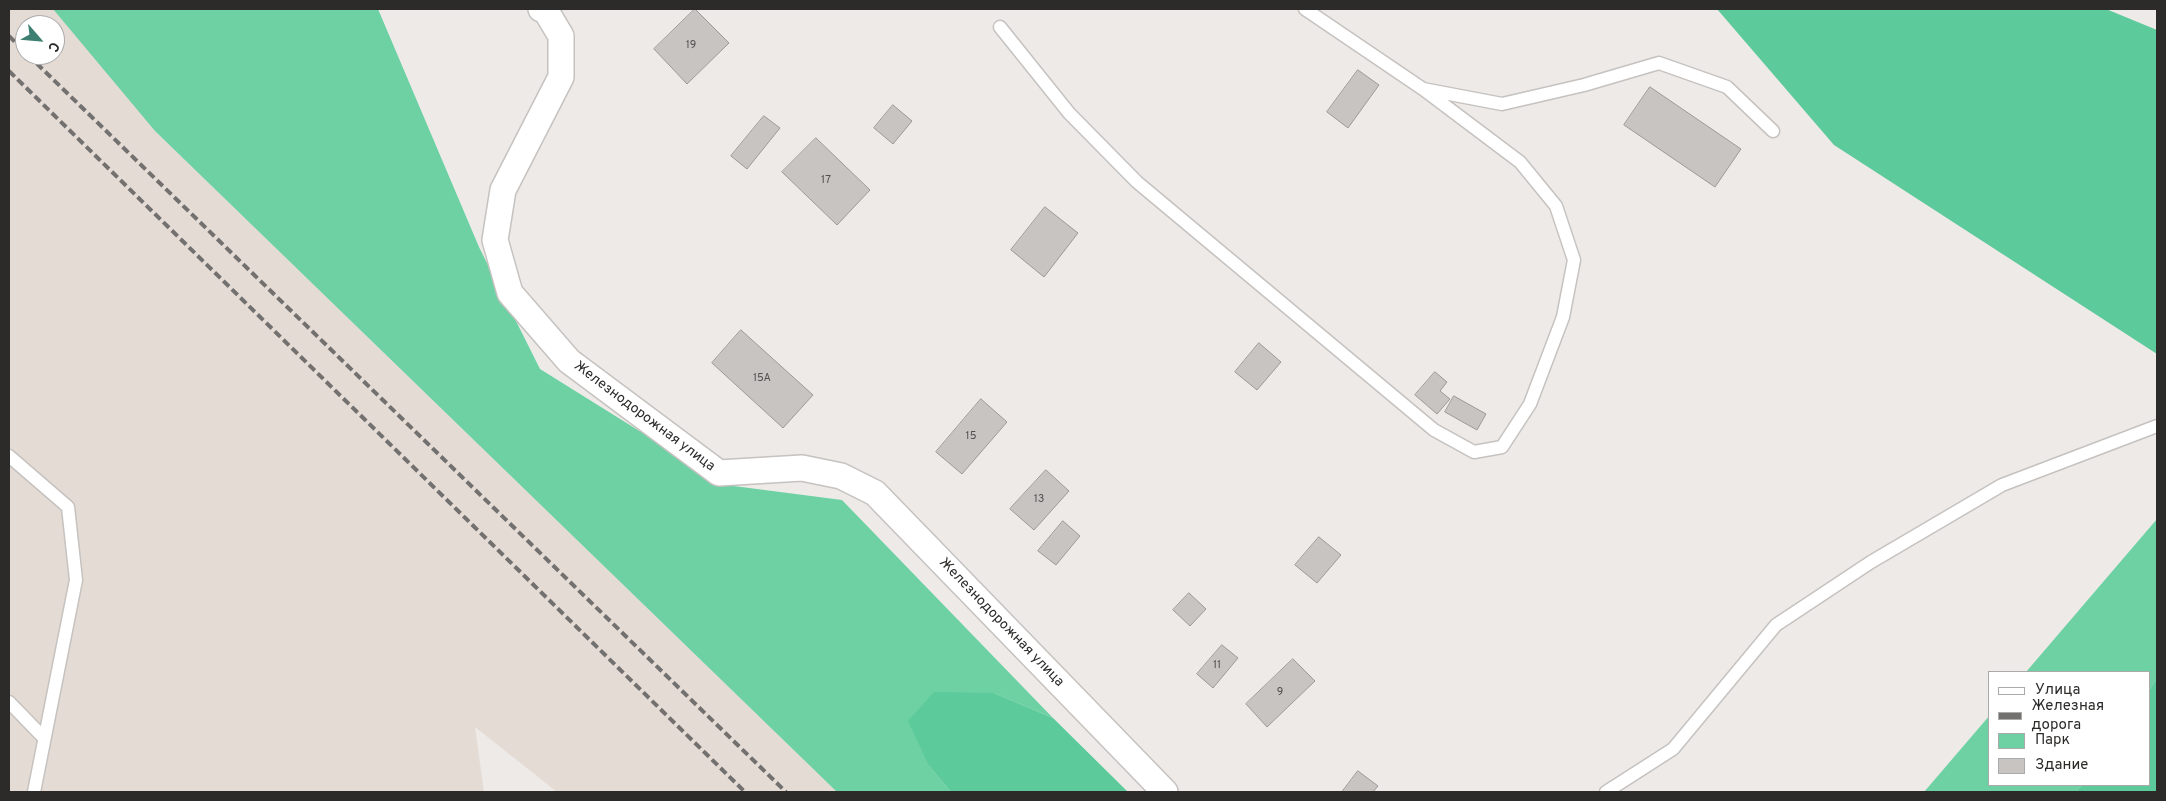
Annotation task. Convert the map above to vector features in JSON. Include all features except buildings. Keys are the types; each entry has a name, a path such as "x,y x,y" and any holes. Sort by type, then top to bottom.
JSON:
{"street":[{"name":"Железнодорожная улица","path":"545,10 561,36 561,77 503,190 495,240 510,293 569,362 719,473 802,468 840,476 875,493 1165,792"}],"lane":[{"path":"1000,27 1069,113 1136,182 1434,430 1474,452 1502,447 1530,404 1563,317 1574,260 1556,206 1520,162 1422,89 1305,9"},
{"path":"1422,89 1502,104 1584,85 1659,63 1727,87 1773,130"},
{"path":"1606,792 1673,749 1776,625 1871,562 2002,485 2157,426"},
{"path":"9,456 68,507 76,580 34,792"},
{"path":"9,702 44,738"}],"shaded area":[{"path":"9,9 57,9 62,15 15,15 15,65 65,65 65,19 155,131 837,792 557,792 475,727 484,792 9,792"}],"green space":[{"path":"53,9 378,9 479,247 540,369 726,485 842,500 1053,718 994,693 929,766 951,792 837,792 155,131 65,23 65,15 58,15"},
{"path":"1717,9 2106,9 2157,30 2157,354 1834,145"},
{"path":"2157,519 2157,678 2151,687 2151,671 2027,671"},
{"path":"2157,678 2157,792 2076,792 2081,786 2151,786 2151,687"},
{"path":"934,692 994,693 1053,718 1128,792 951,792 929,766 908,721"},
{"path":"1988,717 1988,786 2081,786 2076,792 1924,792"}],"railway":[{"path":"9,36 15,42"},
{"path":"38,65 786,792"},
{"path":"9,71 745,792"}]}
